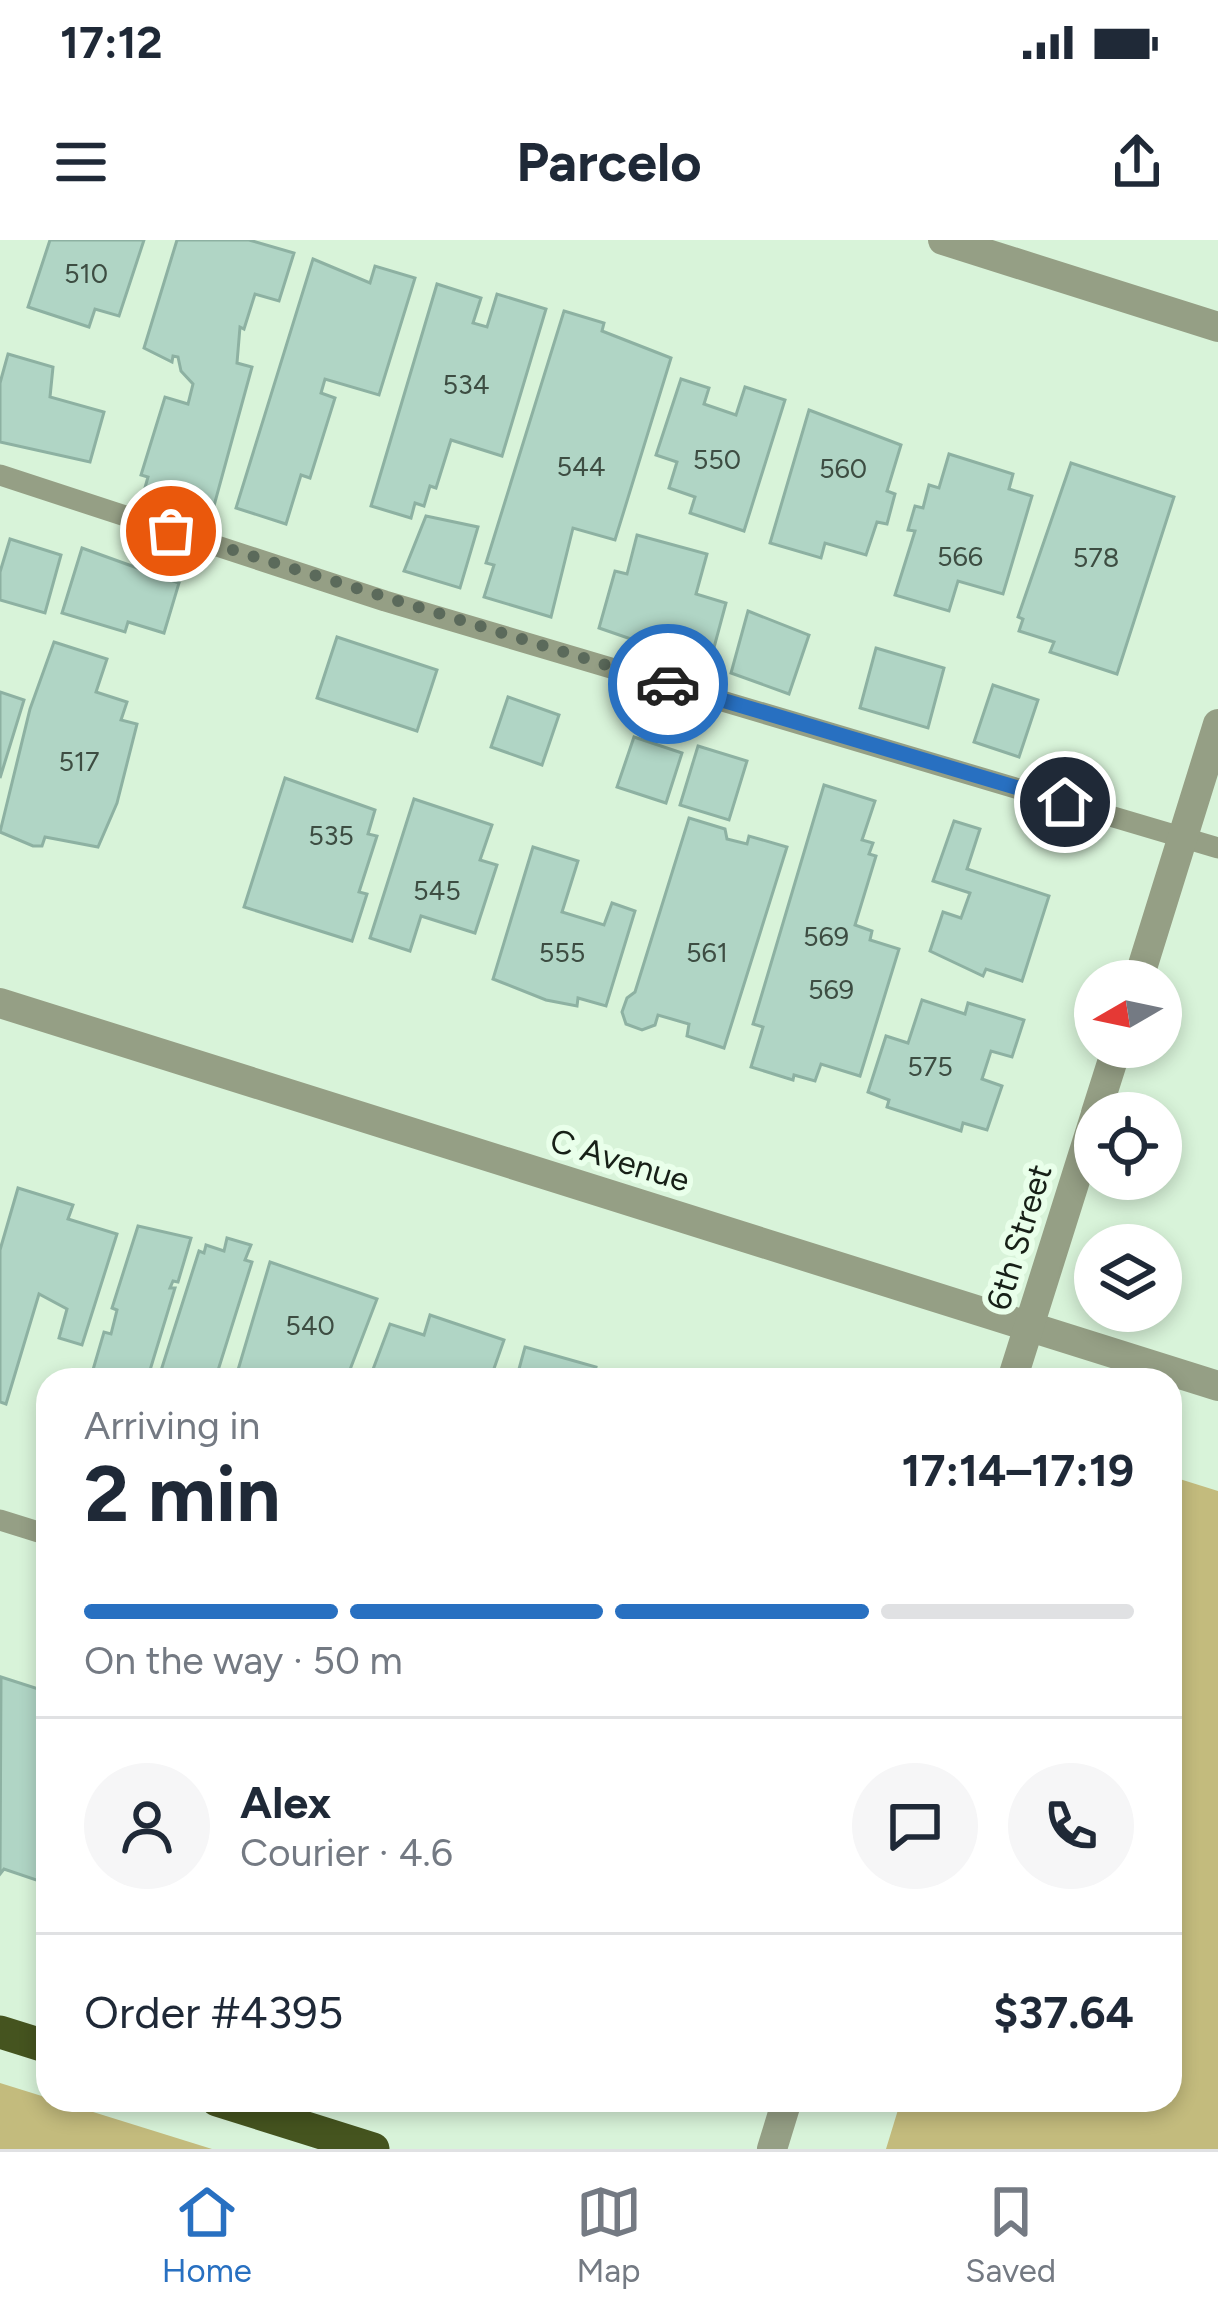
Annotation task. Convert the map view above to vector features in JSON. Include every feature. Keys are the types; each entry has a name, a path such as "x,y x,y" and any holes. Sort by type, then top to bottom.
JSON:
{"highway":[{"path":"0,2032 36,2043"},
{"path":"255,2112 373,2149"}],"street":[{"path":"943,240 1218,327"},
{"path":"1145,960 1218,724"},
{"name":"C Avenue","path":"0,1003 1160,1368"},
{"name":"6th Street","path":"1016,1368 1074,1185"},
{"name":"C Avenue","path":"1182,1375 1218,1386"},
{"path":"772,2149 783,2112"}],"lane":[{"path":"0,475 385,601 1218,848"},
{"path":"0,1520 36,1531"}],"shaded area":[{"path":"1182,1480 1218,1491 1218,2149 886,2149 897,2112 1182,2112"},
{"path":"0,2083 36,2094 36,2112 93,2112 212,2149 0,2149"}],"building":[{"path":"50,240 144,240 119,316 95,309 89,327 28,307"},
{"path":"177,240 249,240 294,253 279,301 255,294 244,329 240,327 237,363 252,367 212,513 151,495 148,505 141,502 148,477 141,475 165,397 188,404 193,384 181,371 178,357 173,356 172,362 144,348"},
{"path":"313,259 370,283 375,266 415,278 379,395 325,379 321,393 335,398 310,478 301,475 286,524 236,508"},
{"path":"437,284 481,298 473,323 487,327 497,294 546,309 502,456 451,440 436,488 430,486 424,506 415,503 411,518 371,506"},
{"path":"564,311 604,323 602,331 671,358 615,540 573,528 551,617 484,597 494,565 486,563"},
{"path":"8,354 53,367 50,397 104,412 90,462 0,442 0,383"},
{"path":"681,379 709,388 704,404 736,415 745,387 785,400 744,531 690,513 695,497 669,488 677,462 656,455"},
{"path":"809,410 901,445 887,491 895,494 887,524 877,522 866,555 825,543 821,558 770,543"},
{"path":"949,454 1013,474 1009,489 1032,496 1003,594 958,581 949,611 895,595 915,531 908,530 915,506 923,508 929,485 939,488"},
{"path":"1071,463 1174,497 1117,674 1050,652 1054,642 1019,631 1023,619 1018,617"},
{"path":"426,516 478,527 460,588 404,571"},
{"path":"637,535 707,554 696,594 726,603 709,666 599,628 615,571 627,574"},
{"path":"10,539 61,555 45,613 0,600 0,572"},
{"path":"82,548 179,583 164,633 128,622 125,632 62,613"},
{"path":"748,611 809,635 789,694 731,673"},
{"path":"337,637 437,670 417,731 317,698"},
{"path":"54,642 107,659 96,692 127,702 121,720 137,724 117,803 98,847 45,837 42,846 33,846 0,832 30,709"},
{"path":"876,648 944,668 928,728 860,708"},
{"path":"993,685 1038,700 1019,757 974,742"},
{"path":"0,692 24,700 0,778"},
{"path":"508,697 559,715 542,765 491,747"},
{"path":"634,737 682,753 666,803 617,787"},
{"path":"698,746 747,761 729,820 680,805"},
{"path":"285,778 375,810 368,834 377,836 359,892 367,894 352,941 244,907"},
{"path":"824,785 875,801 862,840 873,843 869,854 876,856 855,925 872,931 870,940 899,949 860,1076 821,1064 815,1081 794,1075 793,1080 751,1067 763,1027 753,1024"},
{"path":"414,799 492,825 480,860 497,865 475,933 421,916 410,951 370,938"},
{"path":"689,818 725,829 727,839 747,844 749,836 787,847 724,1048 687,1036 689,1024 658,1015 655,1025 642,1030 626,1024 622,1012 635,992"},
{"path":"954,821 980,829 967,869 1049,896 1022,981 986,969 983,976 930,951 943,912 961,918 970,893 933,881"},
{"path":"533,847 578,861 562,912 604,925 612,903 635,911 606,1006 578,998 577,1006 546,1000 493,979"},
{"path":"922,1000 965,1014 968,1003 1024,1020 1012,1057 991,1051 982,1079 1002,1086 987,1130 963,1123 961,1131 887,1107 889,1100 868,1092 886,1036 908,1043"},
{"path":"18,1188 73,1205 68,1219 117,1234 82,1345 59,1338 67,1309 39,1294 6,1404 0,1402 0,1250"},
{"path":"138,1226 191,1238 178,1282 173,1281 170,1288 175,1288 151,1368 94,1368 104,1332 111,1334 117,1310 112,1308"},
{"path":"227,1238 251,1245 245,1260 252,1262 219,1368 162,1368 199,1251 204,1253 206,1245 224,1251"},
{"path":"270,1262 377,1299 351,1368 239,1368"},
{"path":"430,1315 504,1340 494,1368 374,1368 390,1324 424,1335"},
{"path":"525,1347 596,1367 596,1368 519,1368"},
{"path":"1,1677 36,1688 36,1880 4,1869 0,1874"}],"way so far":[{"path":"171,531 385,601 668,684"}],"route":[{"path":"668,684 1065,802"}]}
